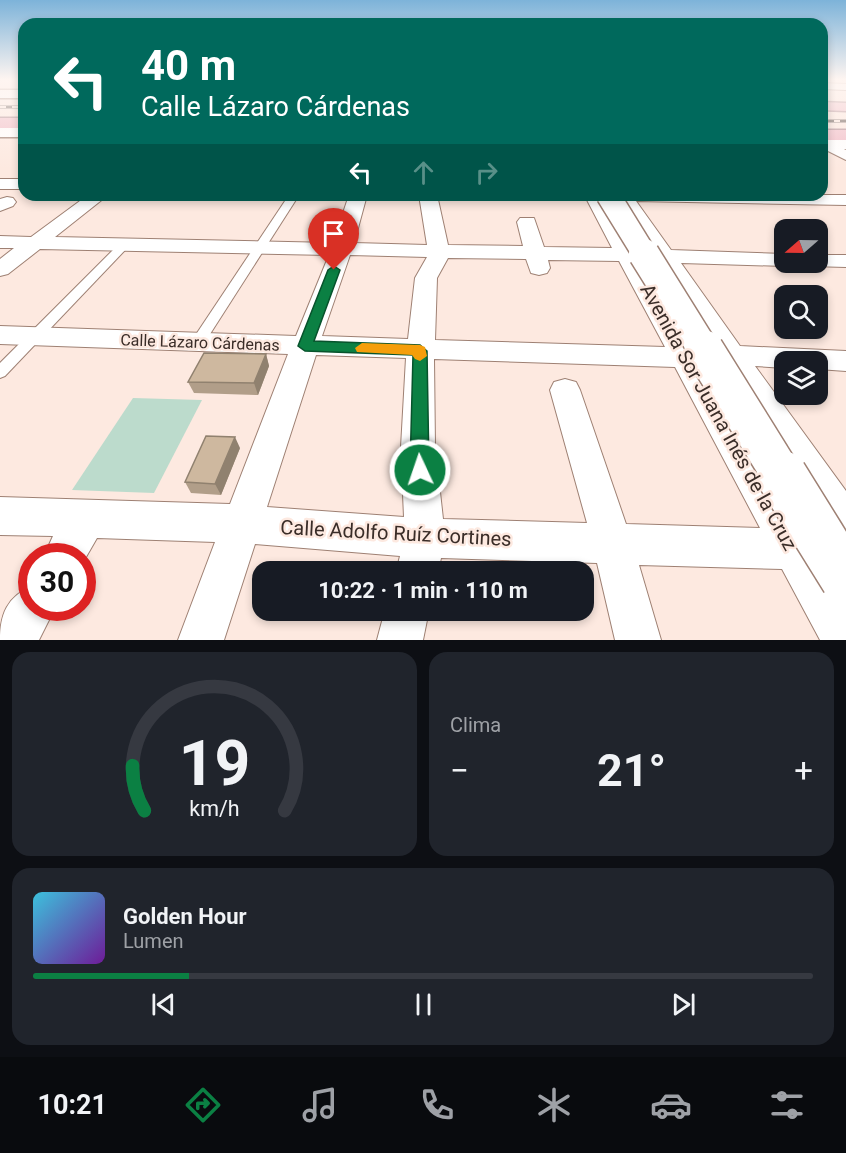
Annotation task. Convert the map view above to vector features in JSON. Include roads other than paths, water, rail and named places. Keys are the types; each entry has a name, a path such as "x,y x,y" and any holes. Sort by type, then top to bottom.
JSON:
{"highway":[{"path":"0,123 18,123"},
{"path":"828,140 846,135"}],"main road":[{"path":"0,132 18,132"},
{"path":"828,142 846,144"}],"street":[{"path":"828,144 846,156"},
{"path":"0,184 18,184"},
{"path":"828,199 846,200"},
{"path":"0,269 91,201"},
{"path":"201,640 341,251 356,201"},
{"path":"421,554 418,447 420,351 426,278 440,252 433,230 429,201"},
{"name":"Avenida Sor Juana Inés de la Cruz","path":"610,201 629,255 845,640"},
{"name":"Avenida Sor Juana Inés de la Cruz","path":"612,201 846,579"},
{"name":"Avenida Sor Juana Inés de la Cruz","path":"614,201 666,256 846,524"},
{"path":"527,222 538,262"},
{"path":"0,242 440,252 538,262 629,255"},
{"path":"666,256 774,260"},
{"path":"828,261 846,261"},
{"name":"Calle Lázaro Cárdenas","path":"0,336 687,358"},
{"path":"733,356 846,361"},
{"path":"566,390 613,543 638,640"},
{"name":"Calle Adolfo Ruíz Cortines","path":"0,516 242,524 421,554 613,543 792,549"},
{"path":"72,543 86,520"},
{"path":"13,640 25,621"},
{"path":"400,640 404,621"}],"lane":[{"path":"198,342 290,201"},
{"path":"0,372 124,245"}],"railway":[{"path":"828,121 846,121"}]}
